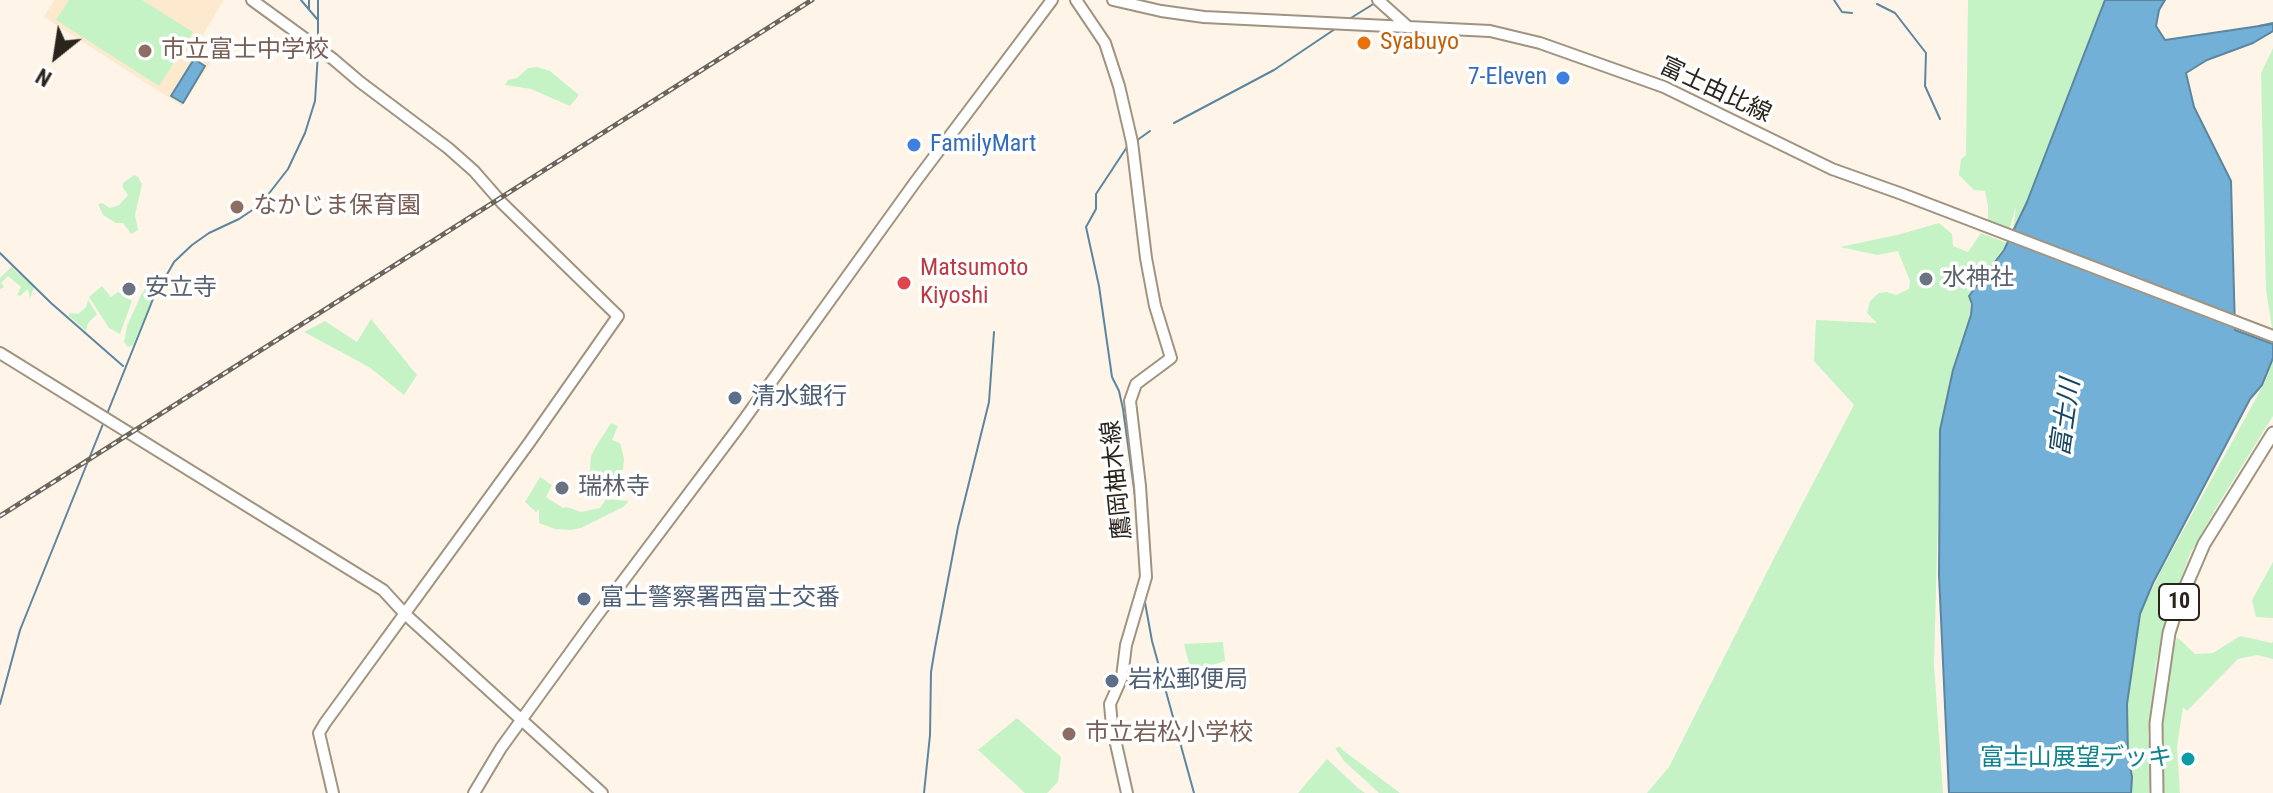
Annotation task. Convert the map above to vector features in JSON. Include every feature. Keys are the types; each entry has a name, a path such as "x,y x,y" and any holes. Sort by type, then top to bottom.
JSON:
{"main road":[{"name":"10","path":"2157,793 2156,723 2169,633 2177,607 2204,544 2273,433"}],"street":[{"path":"252,0 448,148 618,316 319,733 333,793"},
{"path":"474,793 521,720 1052,0"},
{"name":"鷹岡柚木線","path":"1076,0 1097,27 1119,86 1132,142 1155,306 1171,358 1136,384 1130,401 1146,577 1128,637 1122,677 1110,704 1127,793"},
{"name":"富士由比線","path":"1113,0 1161,11 1219,18 1490,31 1540,43 1664,87 1832,169 2273,336"},
{"path":"1379,1 1407,26"},
{"path":"0,353 383,590 405,614 602,793"}],"shaded area":[{"name":"市立富士中学校","path":"54,0 224,0 194,49 194,54 212,60 182,106 44,17"}],"green space":[{"name":"市立富士中学校","path":"69,0 142,0 193,32 159,86 56,20"},
{"path":"1968,0 2108,0 2075,114 2013,230 2016,206 2009,231 1988,223 1985,191 1974,190 1959,175 1961,159 1966,155"},
{"path":"2273,48 2273,334 2266,290 2261,73"},
{"path":"528,68 550,71 579,95 570,106 531,89 505,85"},
{"path":"134,175 142,184 135,215 138,230 131,234 123,223 116,223 103,215 98,204 110,208 119,205 128,195 123,183"},
{"path":"1939,223 1952,234 1953,246 1968,252 1981,233 2007,243 1970,295 1971,315 1955,361 1940,443 1934,665 1943,793 1647,793 1669,767 1854,405 1814,361 1816,320 1877,323 1867,313 1870,301 1879,293 1896,295 1909,289 1910,281 1898,251 1877,255 1840,247"},
{"path":"11,267 34,287 30,299 28,289 17,295 21,287 8,276 0,289 0,278"},
{"path":"156,277 160,278 157,288 133,345 128,347 124,342 127,326 141,295"},
{"path":"102,286 111,297 118,292 132,301 120,334 109,328 89,297"},
{"path":"88,300 97,314 88,323 86,331 69,313 78,314 86,307"},
{"path":"371,319 417,375 404,395 369,367 304,332 325,321 357,342"},
{"path":"2273,359 2273,416 2190,554 2167,617 2156,664 2148,735 2149,793 2131,793 2127,704 2140,614 2265,382"},
{"path":"611,423 618,426 612,440 620,443 624,459 623,469 612,488 585,482 579,476 590,471 591,456"},
{"path":"540,477 552,485 546,497 563,508 581,512 600,508 606,499 629,501 581,528 555,529 539,523 539,509 536,512 525,502"},
{"path":"2273,562 2273,618 2256,617 2252,600"},
{"path":"2240,636 2273,641 2273,659 2257,655 2238,659 2187,711 2183,707 2177,747 2180,793 2158,793 2158,705 2177,637 2195,654 2213,653"},
{"path":"1223,642 1225,661 1191,672 1184,644"},
{"path":"1017,718 1061,757 1058,782 1047,793 1025,793 978,750"},
{"path":"1340,747 1400,793 1379,793 1344,761 1335,748"},
{"path":"1327,759 1358,788 1365,793 1298,793"}],"water":[{"name":"富士川","path":"2105,0 2165,0 2156,26 2165,40 2273,24 2273,31 2253,43 2207,60 2186,73 2194,107 2231,181 2235,330 2273,344 2273,358 2262,385 2250,399 2153,583 2140,614 2127,704 2131,793 1949,793 1939,575 1940,430 1953,370 1971,315 1969,296 2004,250 2027,202"},
{"path":"194,59 205,66 183,103 171,96"}],"pier":[{"path":"2008,231 2239,317 2239,327 2273,339 2273,343 2004,240"}],"waterway":[{"path":"301,0 317,19"},
{"path":"309,0 309,9"},
{"path":"318,0 318,43"},
{"path":"1834,0 1842,12 1852,13"},
{"path":"1346,21 1375,3"},
{"path":"1877,4 1895,13 1926,53 1925,86 1940,119"},
{"path":"2259,26 2273,23"},
{"path":"1174,123 1274,70 1335,29"},
{"path":"107,414 153,299 174,262 209,233 260,205 288,169 305,133 315,101 318,53"},
{"path":"1136,141 1150,131"},
{"path":"1127,147 1096,194 1096,209 1086,227 1099,286 1112,377 1123,409 1136,503"},
{"path":"0,253 123,366"},
{"path":"924,793 930,735 931,672 958,527 989,402 994,332"},
{"path":"0,704 20,630 103,424"},
{"path":"1144,597 1152,641 1194,793"}],"railway":[{"path":"0,516 812,0"}],"place":[{"name":"Syabuyo","path":"1364,43"},
{"name":"市立富士中学校","path":"145,51"},
{"name":"7-Eleven","path":"1563,78"},
{"name":"FamilyMart","path":"914,145"},
{"name":"なかじま保育園","path":"237,207"},
{"name":"水神社","path":"1926,279"},
{"name":"Matsumoto Kiyoshi","path":"904,283"},
{"name":"安立寺","path":"129,289"},
{"name":"清水銀行","path":"735,398"},
{"name":"瑞林寺","path":"562,488"},
{"name":"富士警察署西富士交番","path":"584,599"},
{"name":"岩松郵便局","path":"1112,681"},
{"name":"市立岩松小学校","path":"1069,734"},
{"name":"富士山展望デッキ","path":"2188,759"}]}
